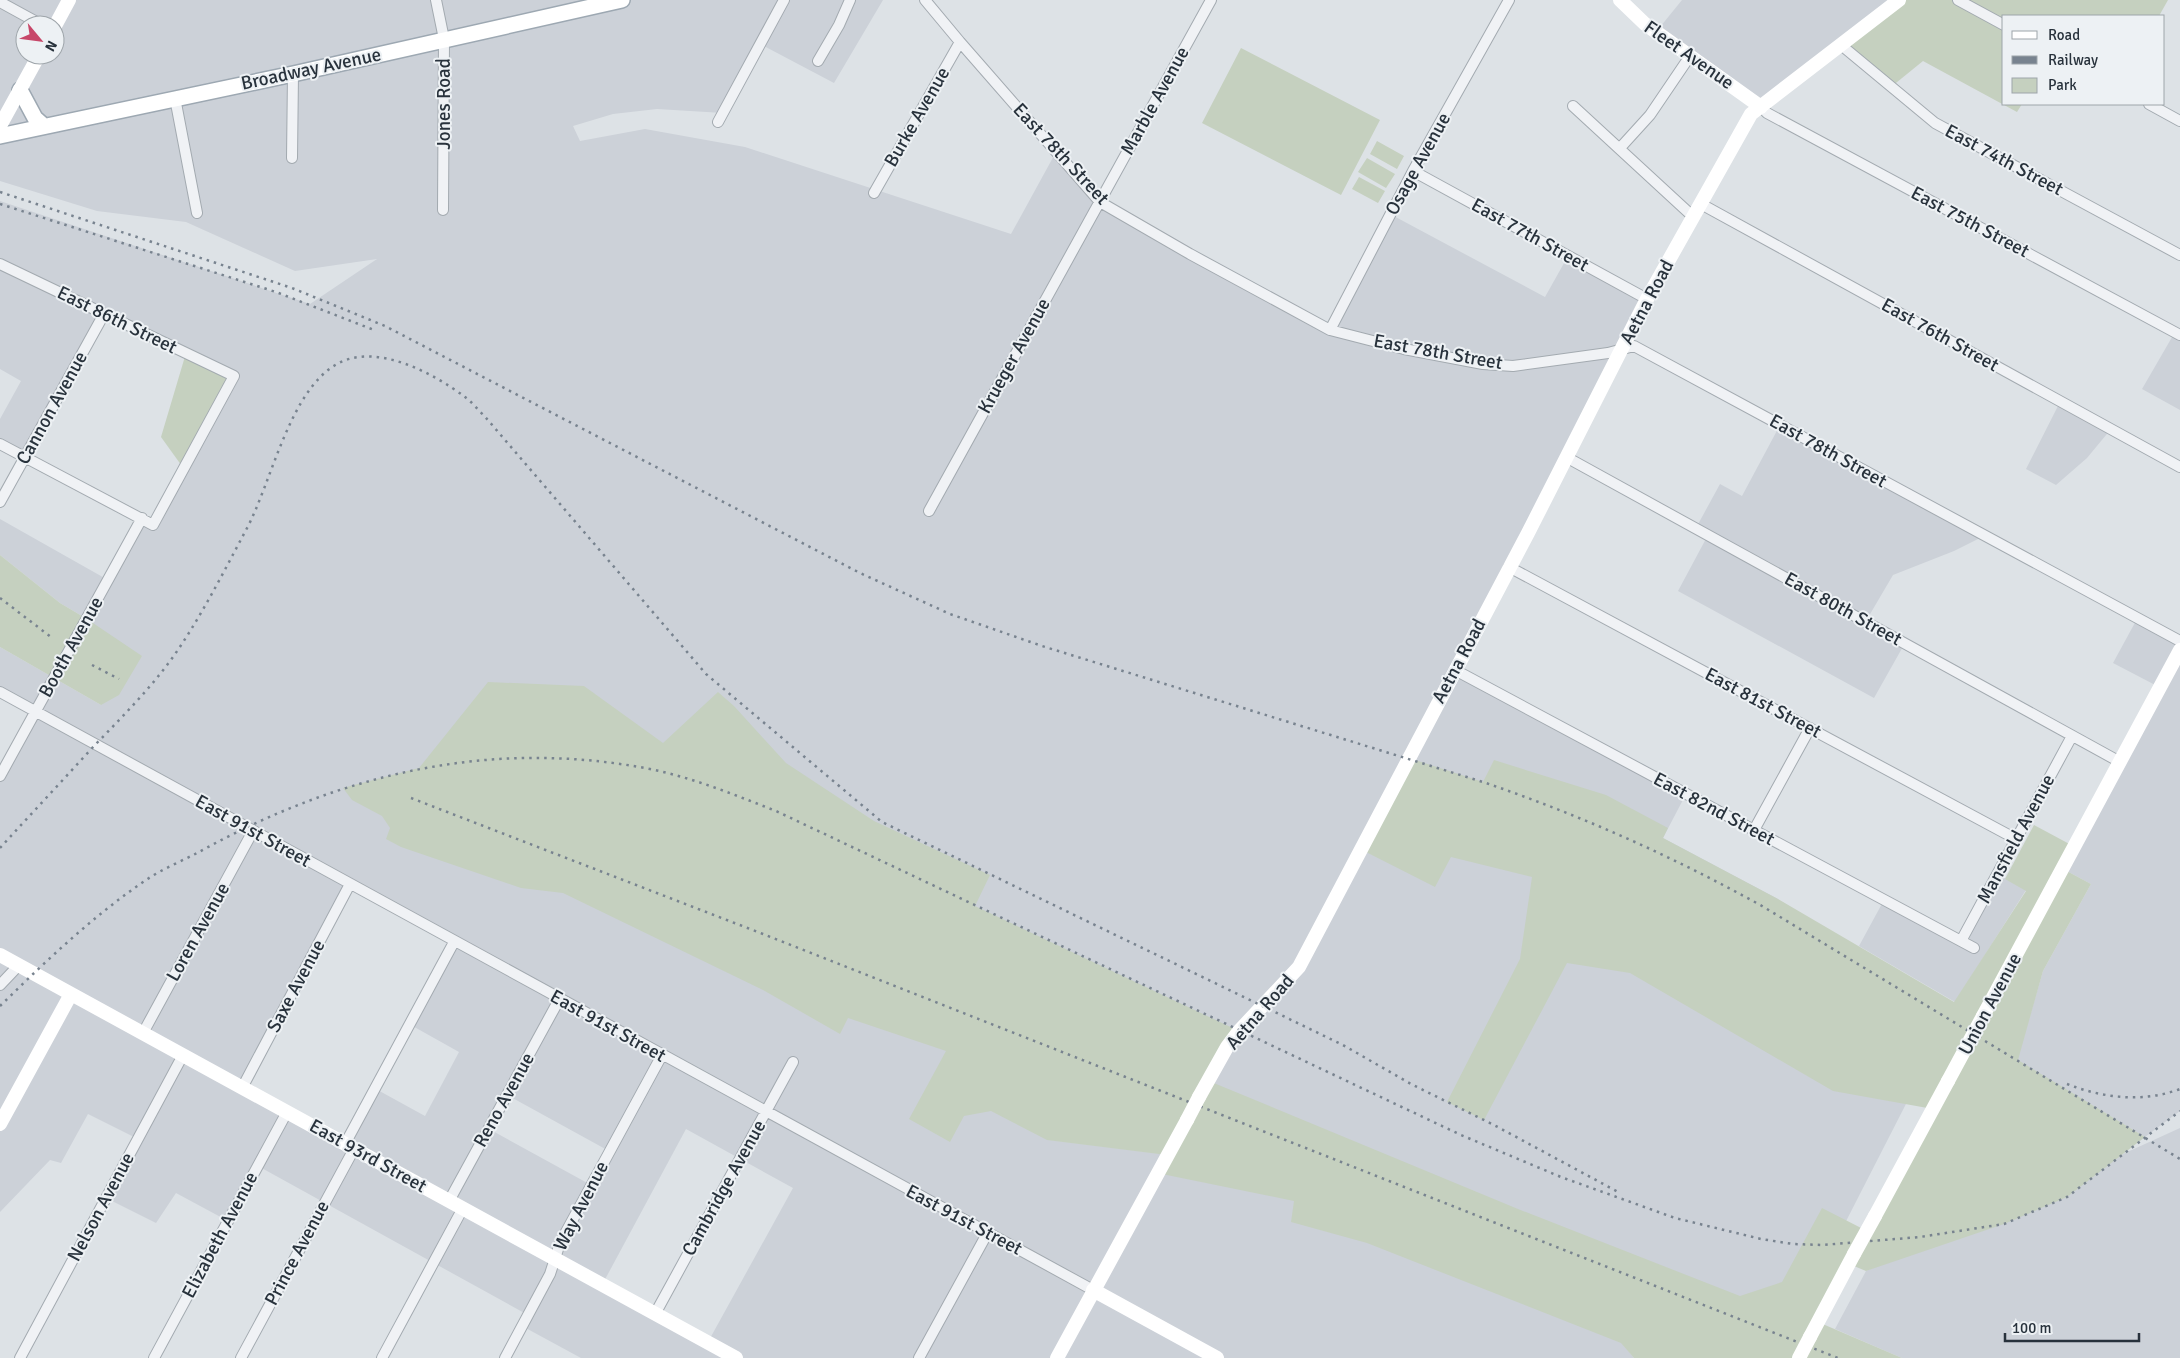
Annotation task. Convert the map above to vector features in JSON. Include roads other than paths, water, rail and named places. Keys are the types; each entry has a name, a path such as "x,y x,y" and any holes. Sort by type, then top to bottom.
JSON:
{"main road":[{"name":"Broadway Avenue","path":"0,136 292,74 622,0"},
{"path":"20,90 34,118 44,126"}],"street":[{"path":"61,15 70,0"},
{"name":"Jones Road","path":"436,0 444,39 443,210"},
{"path":"718,122 784,0"},
{"path":"818,61 839,25 850,0"},
{"name":"East 78th Street","path":"925,0 1100,202 1190,254 1330,330 1404,349 1483,364 1513,366 1608,353 1623,347 1634,346 2180,641"},
{"name":"Marble Avenue","path":"1100,202 1211,0"},
{"name":"Osage Avenue","path":"1330,330 1413,172 1509,0"},
{"name":"Fleet Avenue","path":"1620,0 1645,24 1761,107"},
{"name":"Aetna Road","path":"1057,1358 1227,1048 1239,1031 1299,967 1647,299 1752,114 1899,0"},
{"path":"1958,0 2002,24"},
{"path":"0,2 24,15"},
{"name":"Burke Avenue","path":"874,193 960,42"},
{"name":"East 74th Street","path":"1842,46 1935,123 2180,255"},
{"path":"1620,148 1650,115 1690,56"},
{"path":"0,126 4,111 20,90 34,65"},
{"path":"292,74 292,158"},
{"path":"175,98 197,213"},
{"path":"2151,105 2180,121"},
{"name":"East 76th Street","path":"1573,106 1688,212 1698,210 2180,467"},
{"name":"East 75th Street","path":"1761,107 1767,113 2180,335"},
{"name":"East 77th Street","path":"1413,172 1647,299"},
{"name":"Krueger Avenue","path":"929,511 1057,276 1100,202"},
{"name":"East 86th Street","path":"0,264 234,376 154,525 142,518"},
{"name":"Cannon Avenue","path":"0,502 104,314"},
{"path":"0,444 142,518"},
{"name":"East 80th Street","path":"1566,457 2120,762"},
{"name":"Booth Avenue","path":"0,776 142,518"},
{"name":"East 81st Street","path":"1509,567 2016,839"},
{"name":"Union Avenue","path":"1799,1358 2180,650"},
{"name":"East 82nd Street","path":"1455,670 1974,948"},
{"name":"East 91st Street","path":"0,692 454,942 560,998 765,1113 988,1232 1217,1358"},
{"path":"1754,830 1810,728"},
{"name":"Mansfield Avenue","path":"1961,941 2072,736"},
{"name":"Loren Avenue","path":"143,1033 253,831"},
{"name":"Saxe Avenue","path":"242,1088 350,884"},
{"name":"Prince Avenue","path":"241,1358 454,942"},
{"name":"East 93rd Street","path":"0,955 736,1358"},
{"path":"0,985 19,965"},
{"path":"0,1124 71,994"},
{"name":"Reno Avenue","path":"449,1201 560,998"},
{"name":"Nelson Avenue","path":"20,1358 183,1055"},
{"name":"Way Avenue","path":"505,1358 550,1274 560,1243 662,1055"},
{"name":"Cambridge Avenue","path":"655,1314 793,1062"},
{"name":"Elizabeth Avenue","path":"154,1358 287,1112"},
{"path":"382,1358 463,1208"},
{"path":"918,1358 988,1232"}],"railway":[{"path":"0,192 292,288 385,326 860,573 950,614 1042,646 1483,782 1555,808 1660,853 1762,906 2180,1159"},
{"path":"0,204 276,292 374,330"},
{"path":"0,848 135,703 173,657 202,611 246,530 294,416 306,395 320,377 337,364 352,358 369,356 386,358 421,370 452,388 471,402 706,674 882,822 1343,1045 1411,1084 1494,1125 1620,1193"},
{"path":"0,598 51,637"},
{"path":"92,665 119,679"},
{"path":"0,1006 52,956 89,924 146,880 252,825 306,802 361,783 417,770 474,761 532,758 590,760 650,769 682,777 776,811 1461,1135 1561,1177 1675,1218 1761,1239 1793,1244 1822,1245 1920,1237 2004,1224 2067,1197 2180,1111"},
{"path":"411,798 763,934 1838,1358"},
{"path":"2067,1084 2095,1093 2123,1097 2152,1096 2180,1089"}]}
